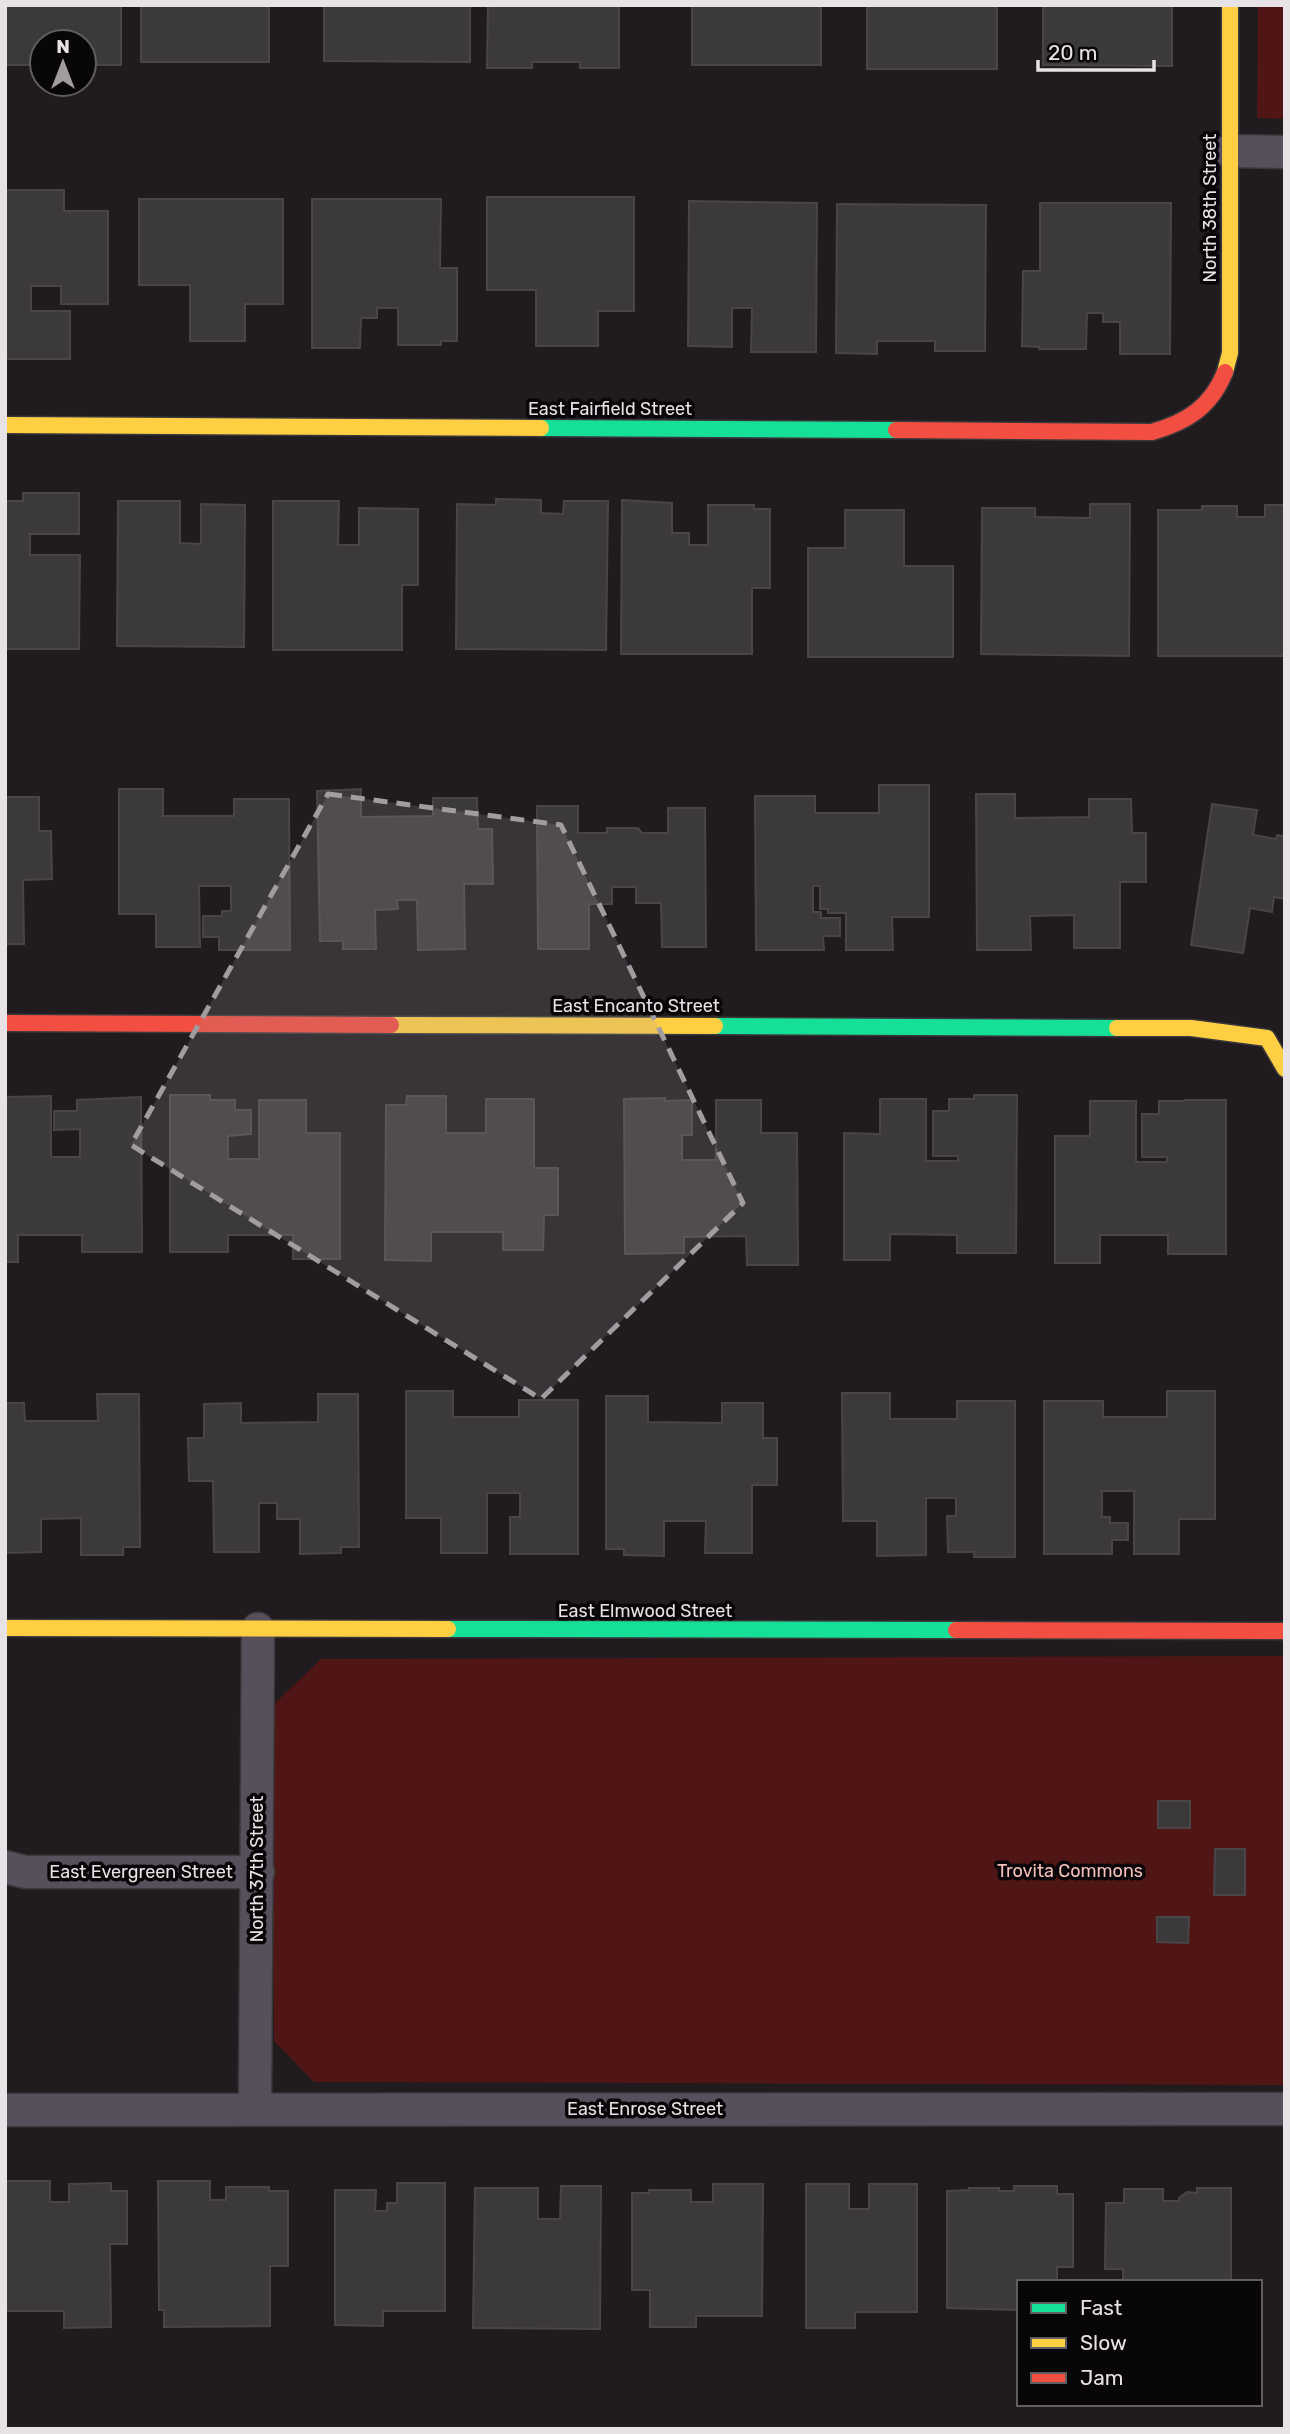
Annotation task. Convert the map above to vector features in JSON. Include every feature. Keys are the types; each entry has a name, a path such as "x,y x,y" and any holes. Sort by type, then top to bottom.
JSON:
{"street":[{"name":"North 38th Street","path":"1207,404 1219,388 1230,353 1230,5"},
{"path":"1229,151 1285,152"},
{"name":"East Fairfield Street","path":"5,425 1152,432 1175,427 1207,404"},
{"name":"East Encanto Street","path":"5,1023 1177,1027 1267,1038 1285,1069"},
{"name":"East Elmwood Street","path":"5,1628 1285,1632"},
{"name":"North 37th Street","path":"256,2109 258,1629"},
{"name":"East Evergreen Street","path":"12,1873 258,1872"},
{"name":"East Enrose Street","path":"5,2110 1285,2109"}],"highlighted area":[{"path":"328,794 561,825 743,1203 541,1399 131,1145"}],"green space":[{"path":"1258,5 1285,5 1285,119 1257,118"},
{"name":"Trovita Commons","path":"1285,1656 1285,2085 314,2082 274,2041 272,1706 321,1659"}],"building":[{"path":"5,5 121,5 121,65 98,65 98,28 28,28 28,65 5,65"},
{"path":"141,5 269,5 269,62 141,62"},
{"path":"324,5 470,5 470,62 324,61"},
{"path":"488,5 619,5 619,68 580,68 580,62 532,62 532,68 487,68"},
{"path":"692,5 821,5 821,65 692,65"},
{"path":"867,5 997,5 997,69 867,69"},
{"path":"1043,5 1172,5 1172,66 1043,65"},
{"path":"5,190 64,190 64,211 108,211 108,304 61,304 61,286 31,286 31,311 70,311 70,359 5,359"},
{"path":"487,197 634,197 634,311 598,311 598,346 536,346 536,290 487,290"},
{"path":"139,199 283,199 283,304 245,304 245,341 190,341 190,285 139,285"},
{"path":"312,199 441,199 440,268 457,268 457,341 441,341 441,345 398,345 398,308 377,308 377,318 361,318 360,348 312,348"},
{"path":"689,201 817,203 816,352 751,352 752,308 732,308 732,347 688,346"},
{"path":"1040,203 1171,203 1170,354 1120,354 1120,322 1103,322 1103,313 1087,313 1086,349 1039,349 1022,346 1023,271 1040,271"},
{"path":"837,204 986,205 985,351 935,351 935,341 877,341 877,354 836,353"},
{"path":"23,493 79,493 79,534 30,534 30,555 80,555 79,649 5,649 5,501 23,501"},
{"path":"496,499 541,500 541,513 563,514 564,501 608,501 606,650 456,649 457,504 496,505"},
{"path":"622,500 672,503 672,533 689,533 689,545 708,545 708,505 754,505 754,509 770,509 770,588 752,588 752,654 621,654"},
{"path":"118,501 180,501 180,543 201,544 201,504 245,505 244,647 117,646"},
{"path":"273,501 339,501 338,545 359,545 359,508 418,509 418,585 402,585 402,650 273,650"},
{"path":"1090,504 1130,504 1129,656 981,654 982,508 1035,508 1035,517 1090,518"},
{"path":"1265,505 1285,505 1285,656 1158,656 1158,510 1202,510 1202,506 1237,506 1237,517 1265,517"},
{"path":"845,510 904,510 904,566 953,566 953,657 808,657 808,548 845,548"},
{"path":"879,785 929,785 929,917 892,917 893,950 846,950 846,913 828,913 828,909 820,909 820,886 813,886 813,912 821,912 821,918 840,918 840,936 823,936 824,950 756,950 755,796 815,796 815,813 879,813"},
{"path":"119,789 163,789 163,816 234,816 234,799 289,799 290,950 219,950 219,937 203,937 203,916 222,916 222,911 231,911 231,886 199,886 200,947 156,947 156,914 119,914"},
{"path":"361,789 361,817 433,816 433,798 477,798 478,829 492,829 493,884 464,884 465,949 418,950 417,900 397,900 398,909 375,910 376,949 343,949 343,941 320,941 317,791"},
{"path":"976,794 1015,794 1015,818 1089,817 1089,799 1131,799 1132,833 1146,833 1146,882 1120,882 1120,948 1074,948 1074,915 1030,916 1031,950 977,950"},
{"path":"5,797 39,797 39,831 51,831 52,879 23,880 24,944 5,944"},
{"path":"1212,804 1257,810 1253,835 1276,839 1277,835 1285,836 1285,899 1274,897 1272,912 1250,908 1243,953 1191,945"},
{"path":"537,806 578,806 578,833 607,833 607,828 638,828 642,833 668,833 668,808 705,808 706,947 662,947 661,903 636,903 636,887 612,887 612,904 589,904 589,949 538,949"},
{"path":"170,1095 210,1095 210,1100 235,1100 235,1110 251,1110 251,1134 228,1136 228,1159 259,1159 259,1100 306,1100 306,1133 340,1133 340,1259 293,1259 293,1235 228,1235 228,1252 170,1252"},
{"path":"974,1095 1017,1095 1016,1253 957,1253 957,1235 890,1234 890,1260 844,1260 844,1133 880,1134 880,1099 926,1099 926,1161 958,1161 958,1156 933,1156 933,1111 949,1111 949,1099 974,1099"},
{"path":"51,1096 51,1157 80,1157 80,1129 54,1130 54,1111 77,1111 77,1100 141,1097 142,1252 82,1252 82,1235 18,1235 18,1262 5,1262 5,1097"},
{"path":"407,1096 446,1096 446,1133 486,1133 486,1099 534,1099 534,1168 558,1168 558,1215 544,1215 543,1250 503,1250 503,1232 431,1232 431,1261 385,1260 386,1105 406,1105"},
{"path":"665,1098 665,1101 692,1100 692,1135 682,1135 682,1160 716,1160 716,1100 761,1100 761,1133 797,1133 798,1265 747,1265 746,1236 684,1237 684,1253 625,1254 624,1099"},
{"path":"1226,1100 1226,1254 1168,1254 1168,1235 1100,1235 1100,1263 1055,1263 1055,1136 1090,1136 1090,1101 1136,1101 1136,1162 1167,1162 1167,1157 1142,1157 1142,1114 1159,1114 1159,1101"},
{"path":"406,1391 453,1391 453,1417 519,1417 519,1400 578,1400 578,1554 510,1554 510,1517 520,1517 520,1493 487,1493 487,1553 441,1553 441,1518 406,1518"},
{"path":"1167,1391 1215,1391 1215,1519 1179,1519 1179,1554 1134,1554 1134,1491 1102,1491 1102,1517 1110,1517 1110,1523 1128,1523 1128,1540 1112,1540 1112,1554 1044,1554 1044,1401 1103,1401 1103,1417 1167,1417"},
{"path":"842,1393 890,1393 890,1419 957,1419 957,1401 1015,1401 1015,1557 974,1557 974,1552 948,1552 947,1516 956,1516 956,1498 926,1498 926,1555 877,1556 877,1521 843,1521"},
{"path":"97,1394 139,1394 140,1547 123,1547 123,1555 81,1555 81,1518 41,1519 41,1552 5,1553 5,1403 24,1403 25,1421 98,1421"},
{"path":"318,1394 358,1394 359,1547 341,1547 341,1553 300,1554 300,1519 277,1519 277,1503 259,1503 259,1552 214,1552 213,1481 189,1481 188,1438 204,1438 204,1404 241,1403 241,1423 318,1422"},
{"path":"606,1396 648,1396 648,1422 722,1423 722,1403 763,1403 763,1438 777,1438 777,1485 752,1485 752,1553 705,1553 706,1521 664,1521 664,1556 624,1555 624,1549 606,1549"},
{"path":"1158,1801 1190,1801 1190,1828 1158,1828"},
{"path":"1215,1849 1245,1849 1245,1895 1214,1895"},
{"path":"1157,1917 1189,1917 1188,1943 1157,1942"},
{"path":"5,2181 50,2181 50,2202 69,2202 69,2184 111,2183 111,2191 127,2191 127,2244 110,2244 111,2327 64,2328 64,2311 5,2311"},
{"path":"158,2181 210,2181 210,2200 226,2200 226,2187 269,2187 269,2191 288,2191 288,2266 270,2266 270,2326 164,2327 164,2310 159,2310"},
{"path":"397,2183 445,2183 445,2311 383,2311 383,2326 335,2325 335,2190 376,2190 375,2211 387,2211 387,2203 397,2203"},
{"path":"713,2184 763,2184 762,2316 696,2316 696,2327 650,2327 650,2290 632,2290 632,2193 649,2193 649,2190 691,2190 691,2202 713,2202"},
{"path":"806,2184 849,2184 849,2209 869,2209 869,2184 917,2184 917,2312 855,2312 855,2328 806,2328"},
{"path":"561,2186 601,2186 600,2329 473,2328 475,2188 538,2188 538,2219 560,2219"},
{"path":"1014,2186 1057,2186 1057,2194 1073,2194 1073,2267 1057,2267 1057,2280 1017,2280 1017,2310 947,2308 947,2191 999,2188 999,2191 1014,2191"},
{"path":"1197,2188 1231,2188 1231,2280 1123,2280 1123,2269 1105,2269 1106,2203 1124,2203 1124,2189 1163,2189 1163,2201 1179,2201 1187,2192 1197,2193"}],"traffic: fast":[{"path":"541,428 896,430"},
{"path":"715,1026 1117,1028"},
{"path":"448,1629 956,1630"}],"traffic: slow":[{"path":"1225,372 1230,353 1230,5"},
{"path":"5,425 541,428"},
{"path":"391,1025 715,1026"},
{"path":"1117,1028 1191,1028 1267,1038 1285,1069"},
{"path":"5,1628 448,1629"}],"traffic: jam":[{"path":"896,430 1152,432 1187,418 1205,404 1225,372"},
{"path":"5,1023 391,1025"},
{"path":"956,1630 1285,1631"}]}
